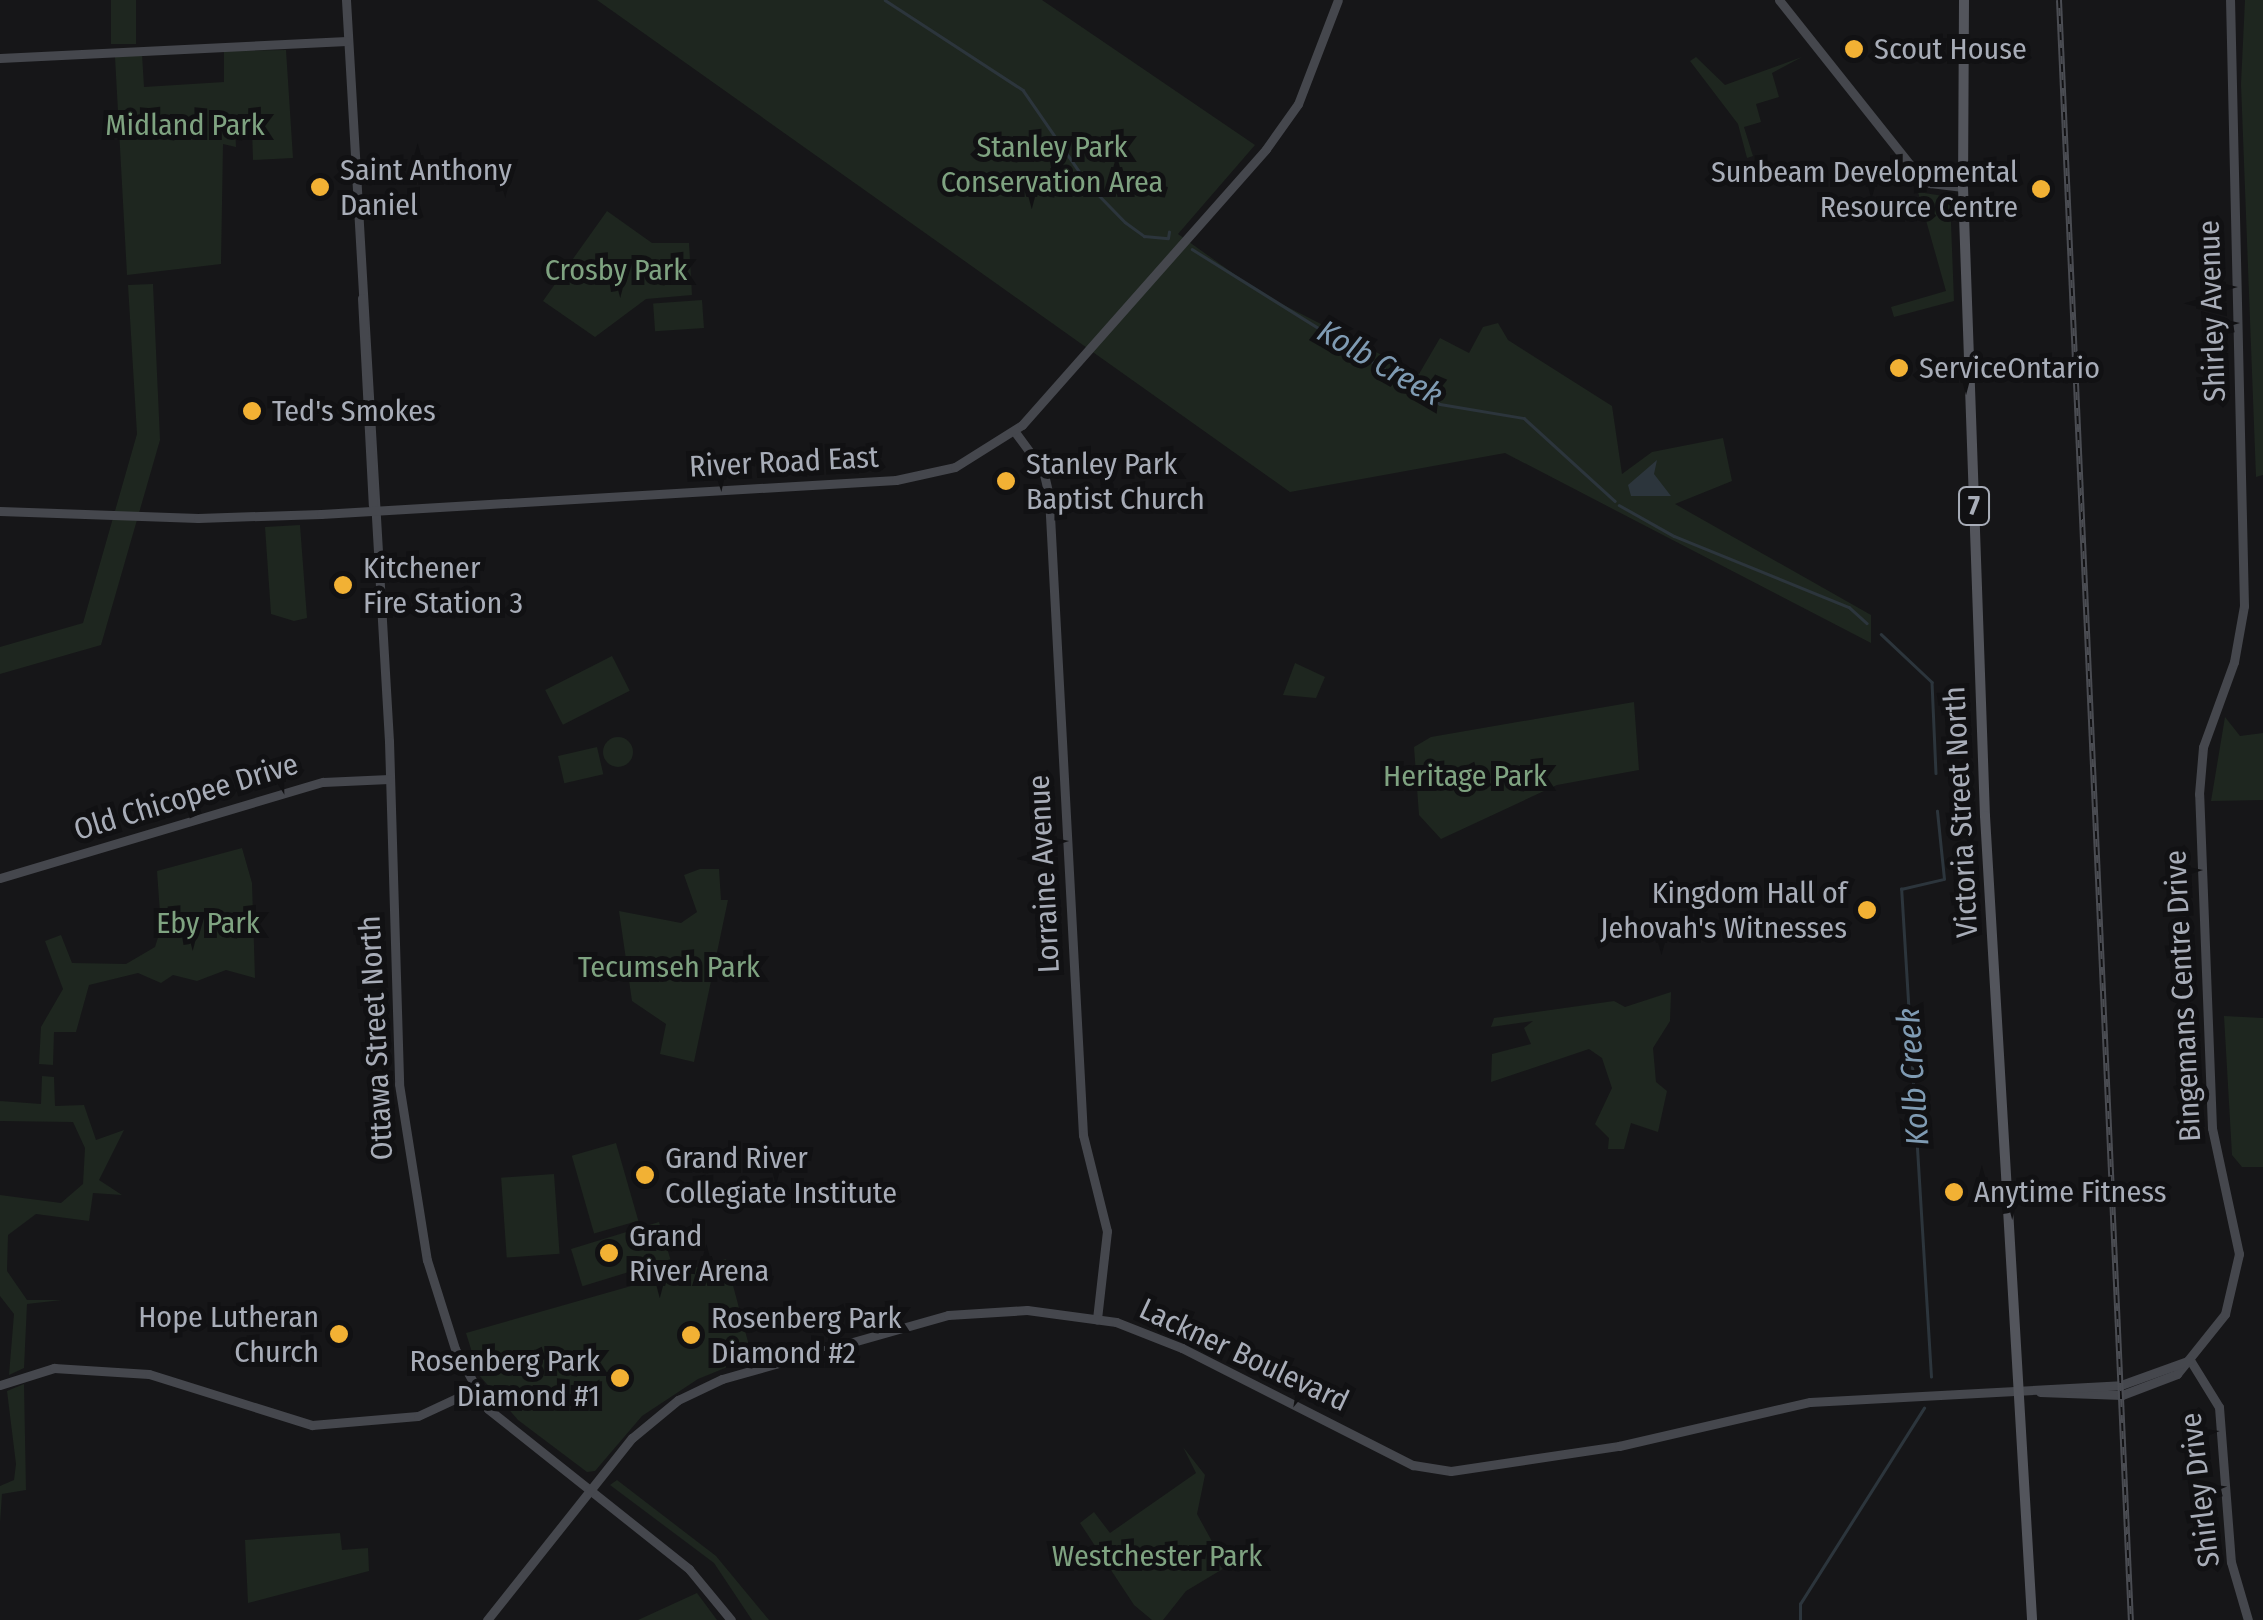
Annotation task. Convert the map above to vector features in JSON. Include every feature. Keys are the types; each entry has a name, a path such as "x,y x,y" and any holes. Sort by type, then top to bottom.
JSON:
{"main road":[{"name":"Ottawa Street North","path":"346,0 405,1144 427,1260 474,1390 504,1426 689,1569 732,1620"},
{"name":"River Road East","path":"0,511 210,518 896,480 955,467 1015,432 1288,122 1338,0"},
{"path":"1780,0 1914,170 1930,183 1963,187"},
{"name":"Victoria Street North","path":"1964,0 1963,187 1985,816 2032,1620"},
{"name":"Shirley Avenue","path":"2230,0 2227,74 2246,529 2242,619"},
{"path":"0,58 347,41"},
{"name":"Lorraine Avenue","path":"1015,432 1042,470 1049,497 1083,1135 1107,1231 1097,1319"},
{"name":"Bingemans Centre Drive","path":"2020,1391 2122,1395 2178,1374 2224,1314 2239,1254 2212,1128 2199,794 2203,747 2242,619"},
{"name":"Old Chicopee Drive","path":"0,878 324,782 389,779"},
{"name":"Lackner Boulevard","path":"487,1620 657,1416 722,1379 948,1315 1028,1310 1097,1319 1182,1348 1413,1465 1451,1471 1618,1446 1827,1400 2020,1391"},
{"name":"Shirley Drive","path":"2190,1360 2219,1407 2232,1562 2248,1620"},
{"path":"0,1385 54,1368 149,1374 312,1425 418,1416 474,1390"}],"green space":[{"path":"111,0 136,0 136,44 111,44"},
{"name":"Stanley Park Conservation Area","path":"597,0 1042,0 1255,145 1178,234 1262,294 1419,374 1440,338 1469,353 1483,327 1498,323 1508,340 1612,406 1622,474 1652,452 1723,438 1732,481 1675,504 1871,615 1871,643 1505,453 1290,492"},
{"path":"2245,0 2263,0 2263,475 2256,477 2241,84"},
{"name":"Midland Park","path":"286,50 293,158 253,160 252,129 235,125 236,147 223,144 221,264 127,275 115,57 142,54 144,87 224,82 224,51"},
{"path":"1696,57 1725,85 1802,57 1772,73 1779,97 1756,104 1761,122 1744,127 1753,156 1747,158 1738,124 1690,61"},
{"path":"1918,192 1950,197 1954,301 1894,317 1891,307 1946,291"},
{"name":"Crosby Park","path":"607,211 652,243 689,243 692,295 646,299 595,337 543,301"},
{"path":"153,284 160,440 101,645 0,674 0,647 83,623 137,434 128,285"},
{"path":"702,300 704,328 655,331 653,303"},
{"path":"300,525 307,618 294,621 271,614 265,527"},
{"path":"612,656 630,691 563,725 545,690"},
{"path":"1295,663 1325,677 1316,698 1283,695"},
{"name":"Heritage Park","path":"1634,702 1639,770 1557,785 1441,839 1419,815 1414,747 1431,737"},
{"path":"2225,717 2240,736 2263,733 2263,800 2211,801"},
{"path":"618,737 629,741 633,752 629,763 618,767 607,763 603,752 607,741"},
{"path":"597,747 603,774 564,783 558,756"},
{"name":"Eby Park","path":"242,848 252,883 255,978 226,970 197,981 173,975 161,983 138,973 89,985 76,1032 54,1032 53,1065 39,1064 41,1027 63,989 45,941 61,935 72,963 126,964 155,947 161,928 157,871"},
{"name":"Tecumseh Park","path":"700,869 719,869 721,900 728,900 694,1062 660,1054 666,1024 632,1001 619,911 681,923 697,912 684,875"},
{"path":"1671,992 1670,1021 1653,1048 1656,1082 1667,1091 1658,1132 1631,1123 1624,1149 1608,1149 1609,1138 1595,1124 1612,1088 1602,1058 1589,1049 1491,1082 1492,1054 1531,1044 1524,1028 1533,1021 1491,1027 1494,1018 1614,1001 1625,1007"},
{"path":"2224,1016 2263,1018 2263,1167 2242,1167 2232,1155"},
{"path":"42,1076 54,1077 55,1106 84,1105 96,1140 124,1130 99,1180 122,1195 93,1193 89,1221 36,1214 8,1235 7,1271 27,1300 62,1300 27,1304 24,1368 9,1375 14,1314 0,1296 0,1195 61,1203 83,1184 85,1148 73,1122 0,1121 0,1101 41,1104"},
{"path":"616,1143 638,1221 594,1234 572,1156"},
{"path":"554,1174 560,1254 507,1258 501,1178"},
{"path":"659,1222 670,1259 582,1286 571,1249"},
{"path":"726,1259 752,1357 698,1379 642,1416 595,1471 587,1472 518,1420 479,1375 466,1333"},
{"path":"24,1384 26,1490 2,1494 0,1523 0,1486 14,1480 16,1464 7,1391"},
{"name":"Westchester Park","path":"1183,1447 1205,1475 1197,1514 1226,1567 1186,1591 1163,1620 1152,1620 1134,1605 1080,1523 1094,1512 1110,1533 1196,1473"},
{"path":"617,1480 716,1556 769,1620 752,1620 714,1563 610,1485"},
{"path":"340,1533 342,1550 368,1548 369,1571 248,1603 245,1540"},
{"path":"697,1593 717,1620 638,1620"}],"shaded area":[{"path":"1657,460 1654,474 1671,496 1631,496 1628,485"}],"waterway":[{"name":"Kolb Creek","path":"885,0 1023,90 1088,184 1125,222 1144,236 1168,238 1169,232"},
{"name":"Kolb Creek","path":"1192,249 1440,404 1524,418 1615,501"},
{"name":"Kolb Creek","path":"1619,505 1674,536 1849,607 1867,623"},
{"name":"Kolb Creek","path":"1881,634 1932,682 1936,773"},
{"name":"Kolb Creek","path":"1931,1377 1901,889 1944,879 1937,811"},
{"name":"Kolb Creek","path":"1800,1620 1800,1604 1924,1408"}],"railway":[{"path":"2059,0 2131,1620"}],"place":[{"name":"Scout House","path":"1854,49"},
{"name":"Saint Anthony Daniel","path":"320,187"},
{"name":"Sunbeam Developmental Resource Centre","path":"2041,189"},
{"name":"ServiceOntario","path":"1899,368"},
{"name":"Ted's Smokes","path":"252,411"},
{"name":"Stanley Park Baptist Church","path":"1006,481"},
{"name":"Kitchener Fire Station 3","path":"343,585"},
{"name":"Kingdom Hall of Jehovah's Witnesses","path":"1867,910"},
{"name":"Grand River Collegiate Institute","path":"645,1175"},
{"name":"Anytime Fitness","path":"1954,1192"},
{"name":"Grand River Arena","path":"609,1253"},
{"name":"Hope Lutheran Church","path":"339,1334"},
{"name":"Rosenberg Park Diamond #2","path":"691,1335"},
{"name":"Rosenberg Park Diamond #1","path":"620,1378"}]}
